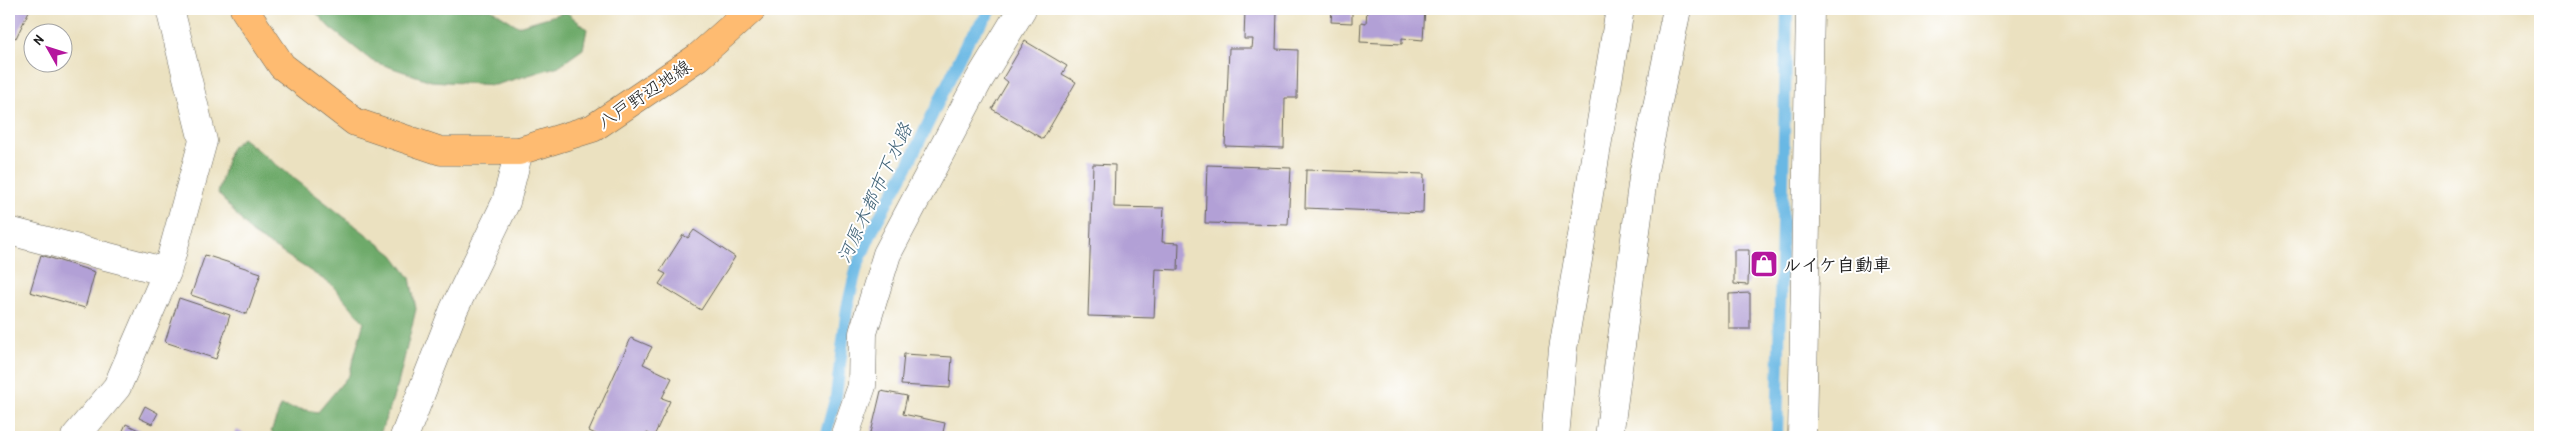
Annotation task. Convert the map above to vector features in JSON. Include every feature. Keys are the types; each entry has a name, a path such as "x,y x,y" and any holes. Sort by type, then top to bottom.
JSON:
{"main road":[{"name":"八戸野辺地線","path":"244,9 282,66 355,122 442,151 519,151 593,128 698,58 752,9"}],"street":[{"path":"75,437 117,388 167,272 203,141 170,9"},
{"path":"844,437 862,386 863,333 887,254 979,80 1022,9"},
{"path":"1556,437 1563,349 1620,9"},
{"path":"1609,437 1644,170 1677,9"},
{"path":"1802,437 1810,9"},
{"path":"404,437 454,309 506,202 519,151"},
{"path":"9,231 167,272"}],"green space":[{"path":"313,9 366,9 372,13 399,9 491,9 518,26 566,12 587,29 583,49 559,66 495,85 431,81 372,61 329,27"},
{"path":"242,138 393,255 410,278 416,309 398,384 379,437 280,437 271,432 281,406 318,412 349,375 364,322 332,285 252,233 218,193 230,149"}],"building":[{"path":"9,9 30,9 22,22 16,38 9,34"},
{"path":"1332,9 1352,9 1352,23 1331,22"},
{"path":"1367,9 1425,9 1423,40 1402,38 1402,44 1360,42 1361,22 1366,23"},
{"path":"1245,10 1277,11 1276,49 1298,50 1297,98 1285,98 1284,148 1225,146 1229,48 1252,48 1253,39 1244,39"},
{"path":"1025,41 1067,66 1062,74 1076,82 1043,139 992,109 1008,82 1003,78"},
{"path":"1093,164 1115,165 1114,207 1164,208 1162,242 1179,243 1178,270 1156,269 1154,318 1088,316"},
{"path":"1207,165 1291,168 1288,225 1205,223"},
{"path":"1306,170 1424,174 1423,213 1305,208"},
{"path":"694,230 735,257 701,310 659,284 666,274 660,271 683,235 688,238"},
{"path":"1734,250 1749,250 1748,285 1734,284"},
{"path":"41,255 95,272 85,308 30,292"},
{"path":"205,255 261,273 247,314 191,295"},
{"path":"1750,293 1750,329 1729,329 1729,294"},
{"path":"179,298 230,315 216,359 165,342"},
{"path":"631,338 652,347 643,364 672,378 662,398 670,401 654,436 647,433 645,437 602,437 589,431"},
{"path":"904,354 952,357 950,388 901,385"},
{"path":"881,391 907,396 903,414 945,423 942,437 870,437"},
{"path":"145,406 158,413 152,424 139,418"},
{"path":"126,424 153,437 120,437"},
{"path":"237,430 251,437 233,437"}],"waterway":[{"name":"河原木都市下水路","path":"825,437 836,396 847,308 857,266 875,225 907,167 969,39 992,9"},
{"path":"1777,437 1787,9"}],"place":[{"name":"ルイケ自動車","path":"1764,264"}]}
